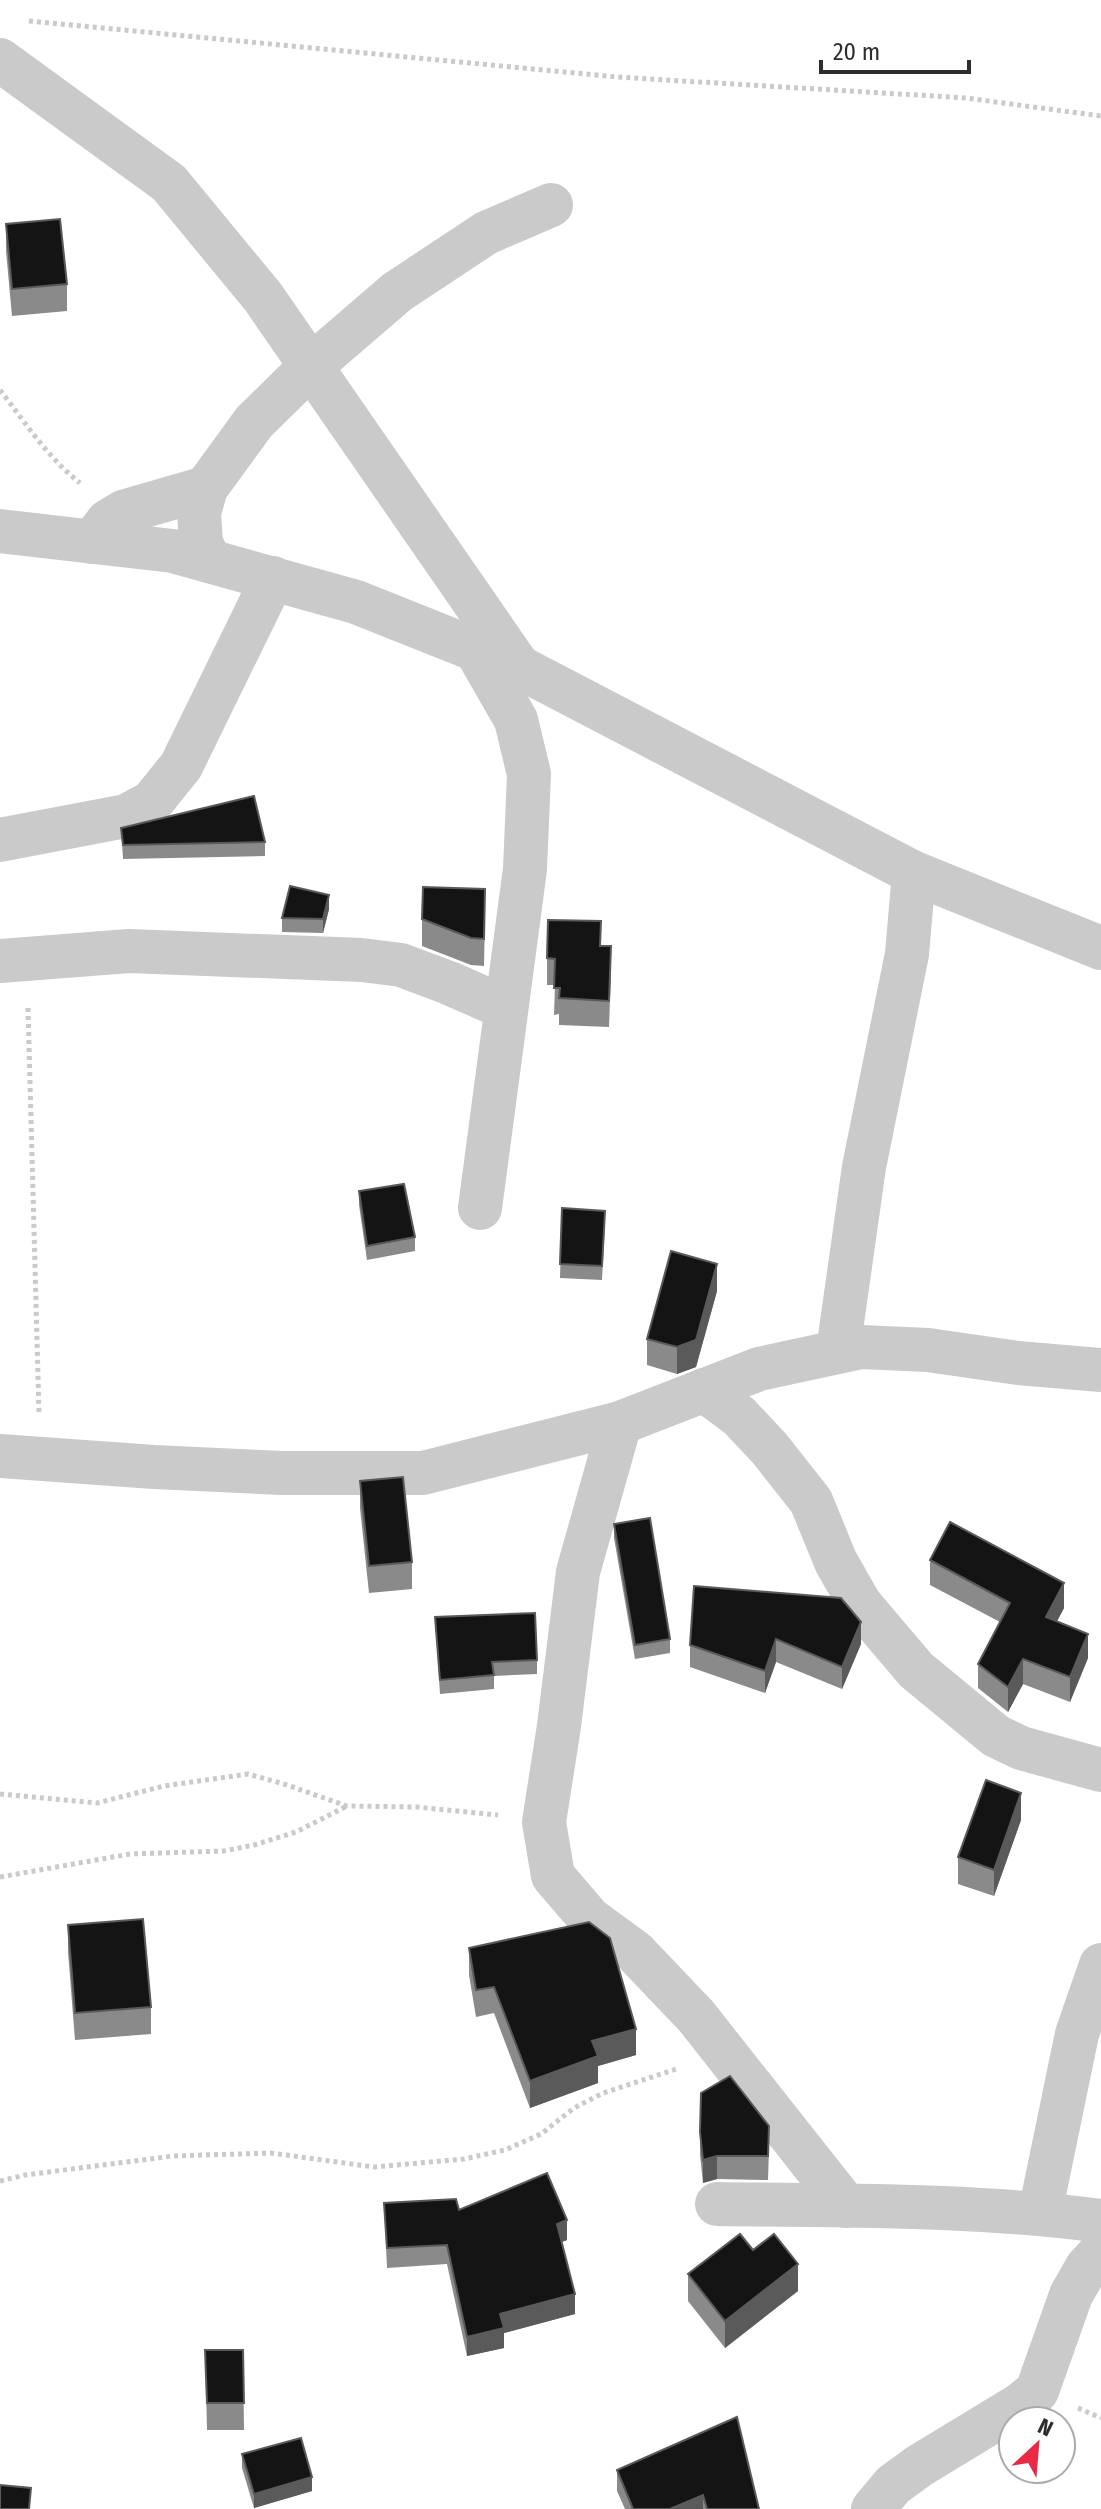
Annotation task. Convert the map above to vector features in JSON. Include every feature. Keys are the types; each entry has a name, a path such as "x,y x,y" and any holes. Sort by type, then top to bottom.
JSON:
{"street":[{"path":"0,60 169,183 263,297 519,667"},
{"path":"209,561 201,542 199,513 206,488 254,422 311,366 409,283 486,233 551,205"},
{"path":"92,542 108,521 123,512 206,488"},
{"path":"0,531 173,551 356,602 519,667 914,873 1101,948"},
{"path":"0,840 126,816 152,802 181,766 273,578"},
{"path":"476,650 516,720 529,774 525,869 480,1208"},
{"path":"838,1351 864,1167 907,954 914,873"},
{"path":"13,960 129,951 362,960 401,965 506,1008"},
{"path":"20,1457 282,1473 423,1473 620,1423 759,1369 861,1347 928,1350 1018,1363 1101,1370"},
{"path":"704,1390 739,1416 811,1501 836,1562 860,1604 916,1670 996,1736 1021,1748 1101,1770"},
{"path":"620,1423 578,1572 544,1822 553,1876 590,1919 635,1952 696,2016 846,2206"},
{"path":"1040,2213 1077,2034 1101,1965"},
{"path":"717,2204 950,2206 1101,2221"},
{"path":"873,2509 893,2485 919,2466 1037,2391 1071,2295 1087,2267 1101,2252"}],"path":[{"path":"16,20 617,77 966,98 1101,116"},
{"path":"0,390 65,471 123,512"},
{"path":"13,960 35,1214 20,1457"},
{"path":"0,1794 97,1803 164,1786 248,1774 347,1806 416,1807 544,1822"},
{"path":"0,1877 130,1854 224,1851 254,1845 296,1832 347,1806"},
{"path":"0,2181 173,2156 271,2153 374,2167 464,2159 505,2150 541,2134 574,2108 603,2093 727,2054"}],"building":[{"path":"60,219 67,284 12,289 6,224"},
{"path":"254,796 265,842 123,845 121,828"},
{"path":"290,886 329,895 323,919 282,918"},
{"path":"423,887 485,889 484,939 471,938 422,919"},
{"path":"548,920 601,921 600,946 611,946 609,1001 559,998 560,988 554,988 555,959 547,958"},
{"path":"404,1184 415,1237 367,1246 359,1191"},
{"path":"562,1208 605,1211 602,1266 560,1264"},
{"path":"671,1251 717,1264 696,1340 677,1347 647,1339"},
{"path":"403,1477 412,1562 369,1566 360,1481"},
{"path":"650,1518 670,1639 635,1645 614,1524"},
{"path":"950,1522 1064,1583 1046,1617 1088,1634 1070,1677 1023,1659 1008,1687 978,1664 1010,1603 930,1560"},
{"path":"694,1586 841,1598 861,1622 842,1667 776,1639 765,1671 690,1645"},
{"path":"535,1613 537,1660 492,1662 494,1675 440,1680 435,1617"},
{"path":"986,1780 1021,1793 994,1870 958,1857"},
{"path":"143,1919 151,2007 75,2013 68,1925"},
{"path":"589,1922 610,1938 636,2029 592,2041 598,2056 530,2081 494,1987 476,1990 469,1948"},
{"path":"730,2076 769,2126 768,2156 717,2156 703,2160 701,2093"},
{"path":"547,2173 567,2220 557,2224 575,2294 500,2314 504,2328 467,2337 447,2245 387,2248 384,2203 456,2199 459,2210"},
{"path":"740,2234 753,2250 774,2234 798,2264 725,2321 688,2274"},
{"path":"205,2350 243,2350 244,2403 207,2403"},
{"path":"737,2417 759,2509 707,2509 703,2495 670,2509 633,2509 617,2470"},
{"path":"301,2438 312,2477 254,2494 242,2454"},
{"path":"0,2485 31,2488 29,2509 0,2509"}]}
